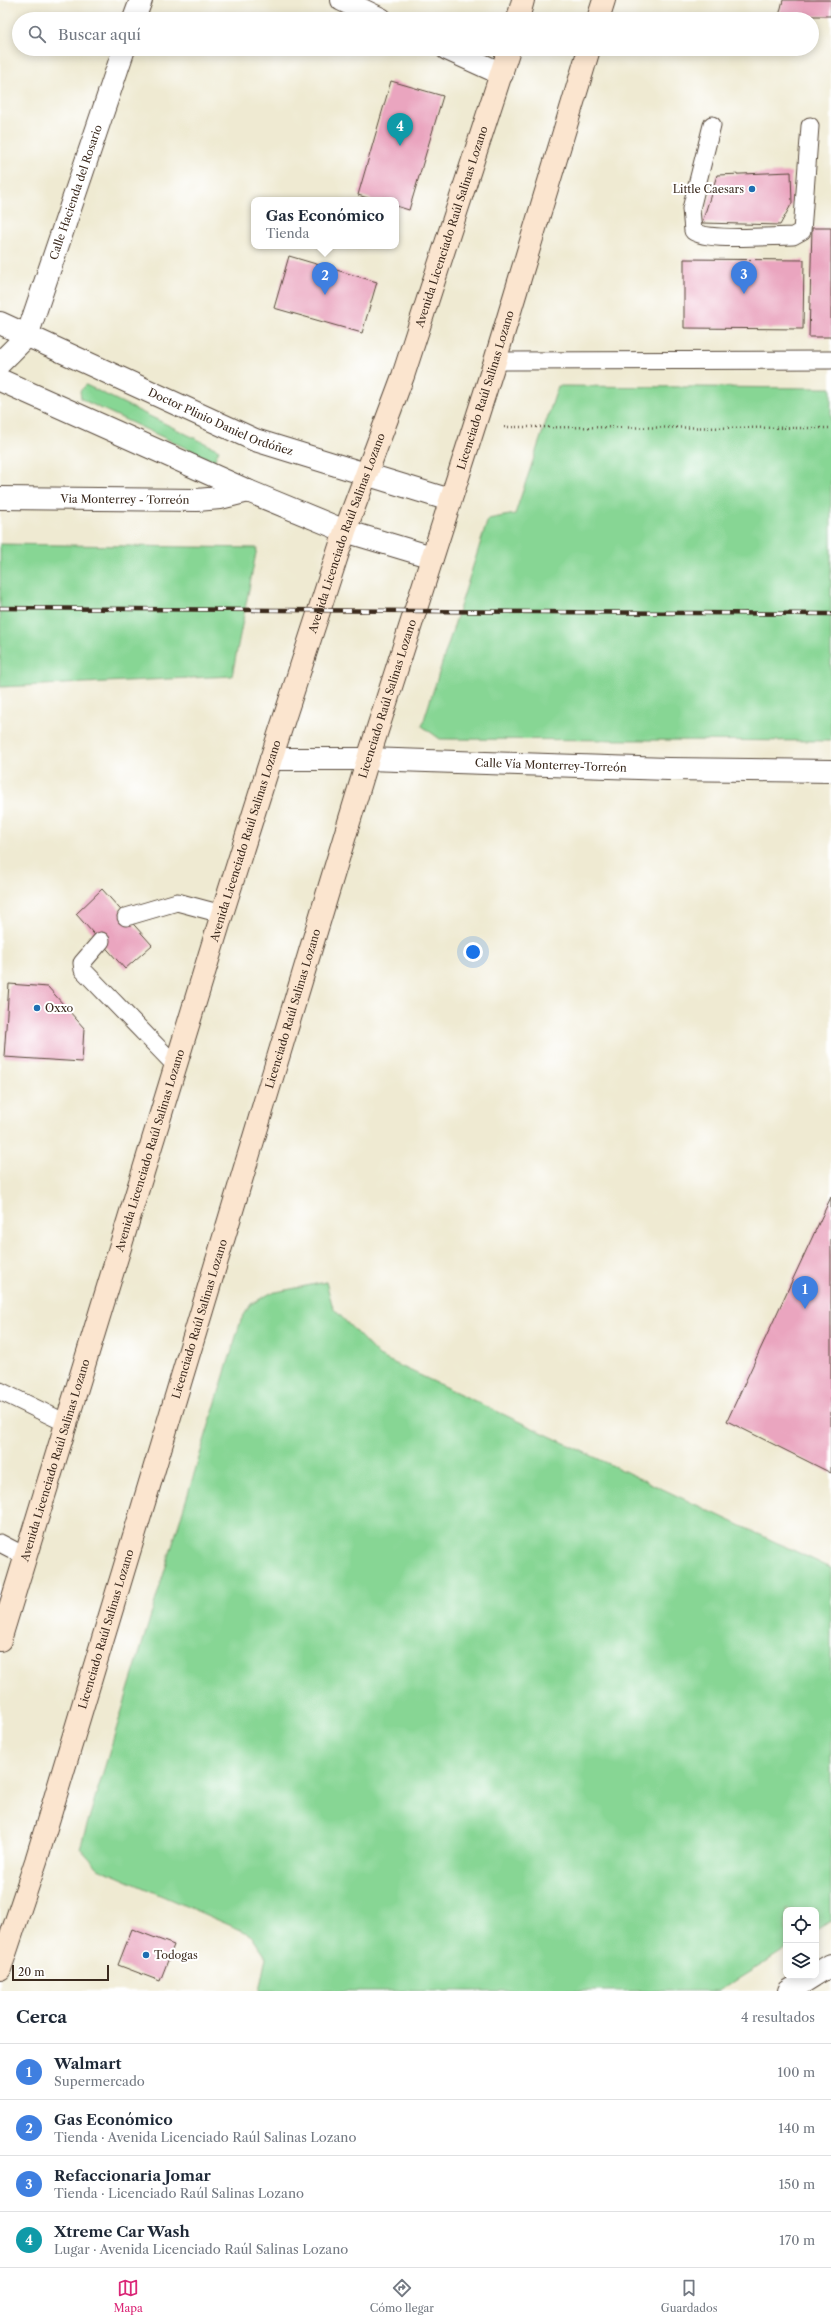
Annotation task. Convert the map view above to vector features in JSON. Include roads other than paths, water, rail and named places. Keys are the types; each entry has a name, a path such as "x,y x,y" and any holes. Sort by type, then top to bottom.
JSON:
{"main road":[{"path":"520,12 523,0"},
{"path":"600,12 604,0"},
{"name":"Avenida Licenciado Raúl Salinas Lozano","path":"0,1640 222,914 271,759 345,531 403,376 507,56"},
{"name":"Licenciado Raúl Salinas Lozano","path":"0,1969 64,1770 368,759 495,361 587,56"}],"street":[{"path":"137,12 141,0"},
{"path":"342,0 367,12"},
{"name":"Calle Hacienda del Rosario","path":"27,336 122,56"},
{"path":"462,56 502,74"},
{"name":"Doctor Plinio Daniel Ordóñez","path":"0,323 255,440 366,476 450,500"},
{"path":"0,363 27,336"},
{"path":"0,380 248,491 345,531 432,557"},
{"name":"Via Monterrey - Torreón","path":"0,498 197,500 220,498 248,491"},
{"name":"Calle Vía Monterrey-Torreón","path":"271,759 368,759 660,769 831,771"},
{"path":"819,1972 831,1965"},
{"path":"789,1991 808,1979"}],"lane":[{"path":"712,125 693,200 691,218 693,231 698,235 711,237 793,236 802,231 810,126"},
{"path":"495,361 831,360"},
{"path":"126,917 177,902 222,914"},
{"path":"100,941 82,963 83,970 176,1066"},
{"path":"0,1391 66,1423"},
{"path":"0,1543 25,1556"}],"railway":[{"path":"0,608 831,614"}],"place":[{"name":"Xtreme Car Wash","path":"400,146"},
{"name":"Little Caesars","path":"752,189"},
{"name":"Refaccionaria Jomar","path":"744,294"},
{"name":"Gas Económico","path":"325,295"},
{"name":"Oxxo","path":"37,1008"},
{"name":"Walmart","path":"805,1309"},
{"name":"Todogas","path":"146,1955"}]}
